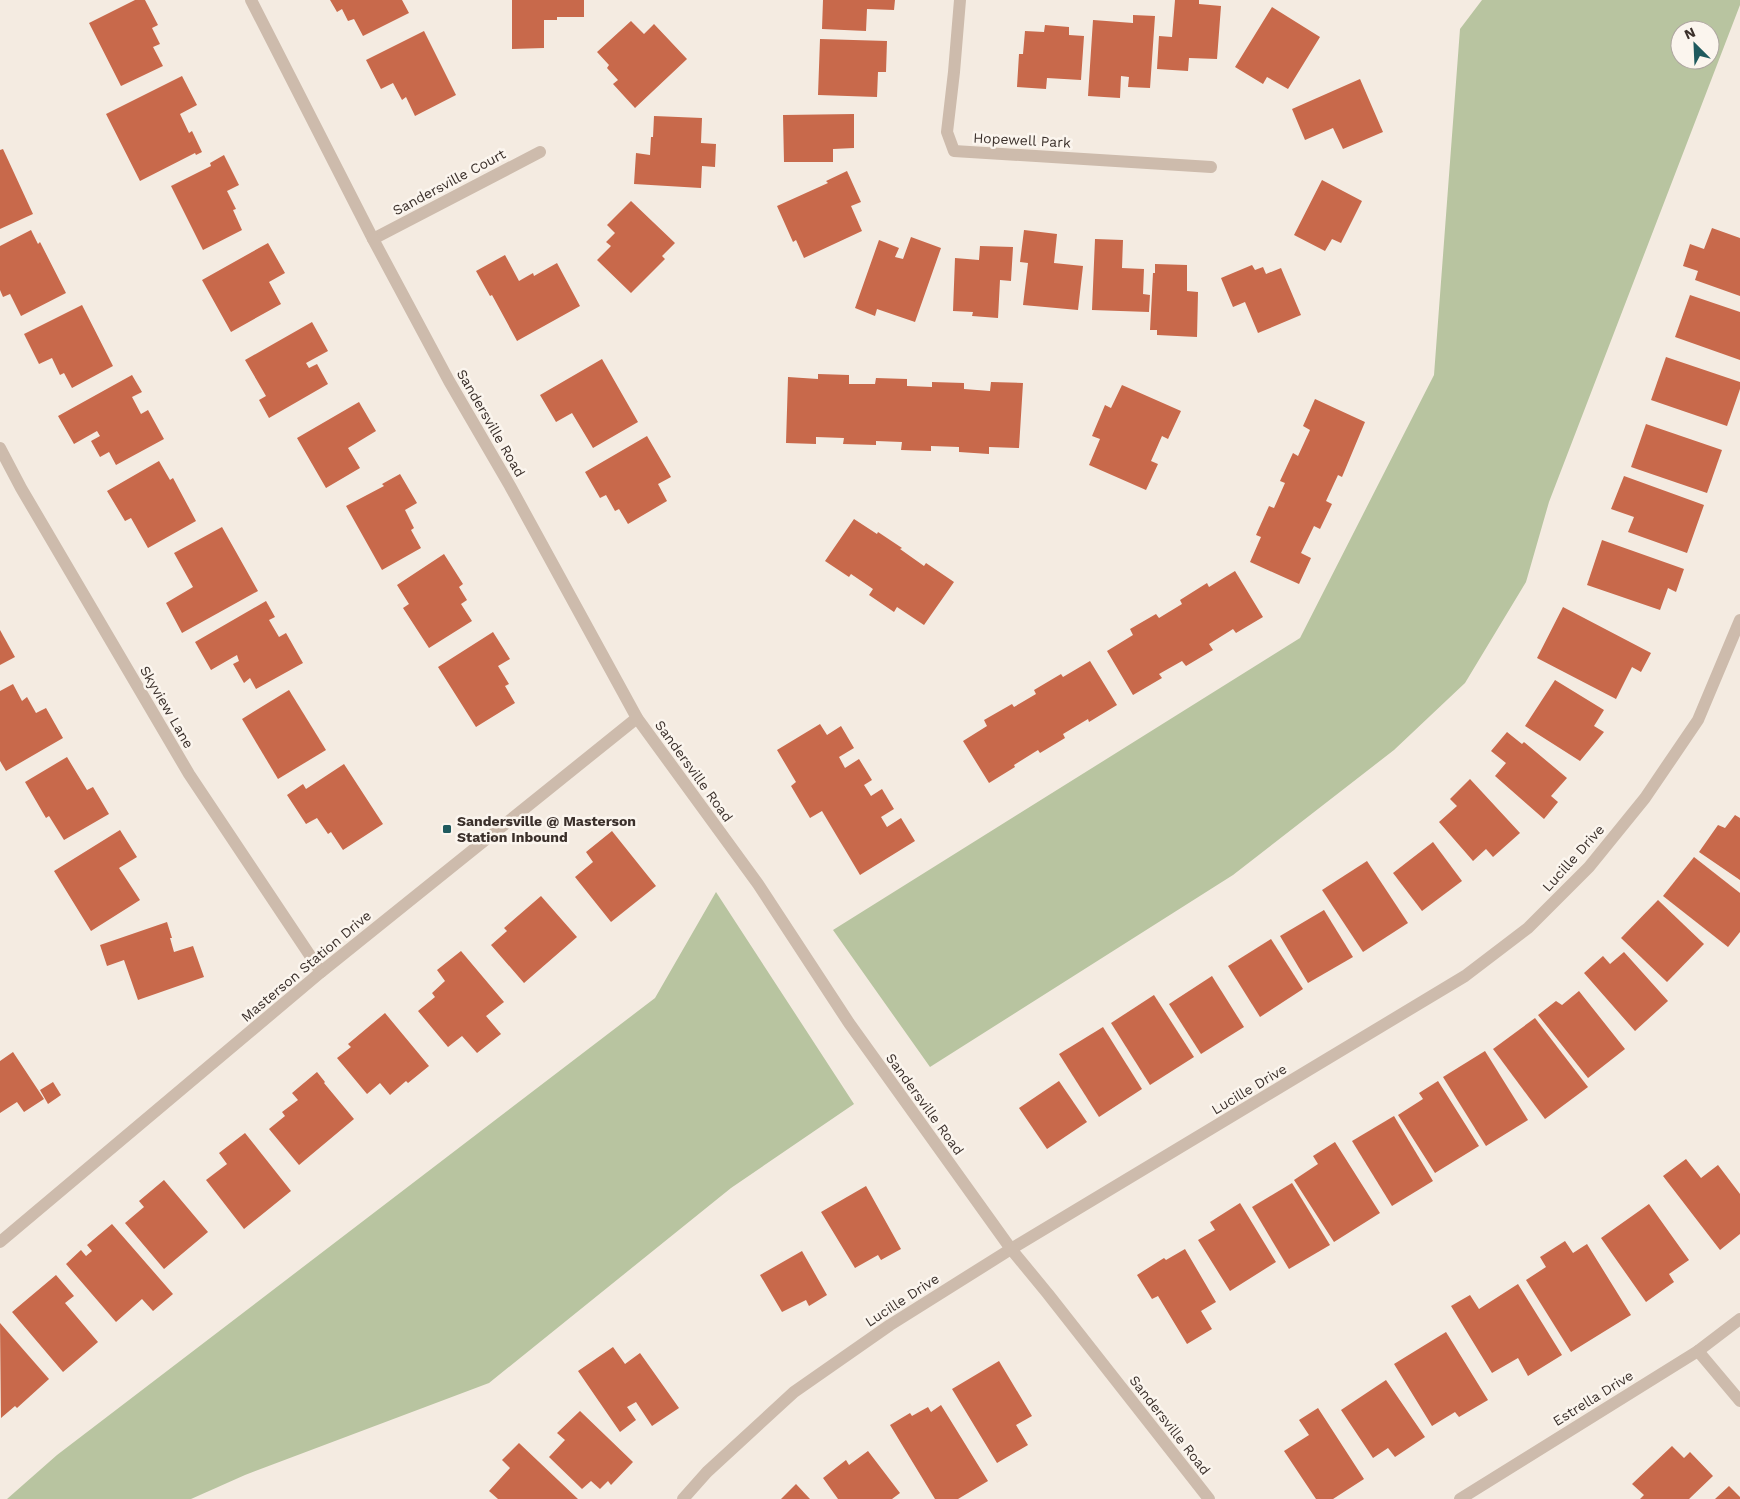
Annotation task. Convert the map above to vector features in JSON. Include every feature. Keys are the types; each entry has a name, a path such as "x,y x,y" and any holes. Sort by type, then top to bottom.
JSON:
{"street":[{"name":"Sandersville Road","path":"251,0 372,239 637,718 758,884 849,1023 1011,1249 1209,1499"},
{"name":"Hopewell Park","path":"960,0 947,132 954,151 1211,167"},
{"name":"Sandersville Court","path":"372,239 540,152"},
{"name":"Skyview Lane","path":"0,448 21,488 188,774 321,972"},
{"name":"Lucille Drive","path":"683,1499 707,1472 794,1392 890,1325 1011,1249 1465,976 1528,928 1589,867 1645,798 1698,720 1740,620"},
{"name":"Masterson Station Drive","path":"0,1242 321,972 637,718"},
{"name":"Estrella Drive","path":"1460,1499 1698,1350 1740,1319"},
{"path":"1698,1350 1740,1400"}],"green space":[{"path":"1482,0 1740,0 1740,5 1720,57 1720,20 1670,20 1670,70 1715,70 1549,502 1526,582 1465,683 1394,750 1233,875 930,1067 833,930 1300,638 1434,375 1460,29"},
{"path":"716,892 854,1104 731,1188 489,1383 245,1475 191,1499 7,1499 57,1455 655,998"}],"building":[{"path":"135,0 145,0 158,25 152,28 160,44 153,47 163,66 121,86 89,23"},
{"path":"330,0 402,0 409,13 363,36 354,19 348,21 342,9 337,12"},
{"path":"512,0 584,0 584,17 557,17 557,20 544,20 544,48 512,49"},
{"path":"823,0 895,0 894,10 867,9 866,31 822,29"},
{"path":"1175,0 1199,0 1199,4 1221,6 1217,59 1189,58 1188,71 1157,69 1159,36 1172,37"},
{"path":"1272,7 1320,37 1288,89 1267,77 1263,84 1235,67"},
{"path":"1133,15 1155,16 1150,88 1128,87 1129,77 1121,76 1120,98 1088,96 1093,20 1133,23"},
{"path":"631,21 644,34 654,24 687,59 635,108 613,84 618,80 607,68 609,65 597,52"},
{"path":"1045,25 1069,27 1069,35 1084,36 1081,80 1047,78 1046,89 1017,87 1019,54 1023,54 1025,31 1044,32"},
{"path":"424,31 456,95 415,116 406,97 402,100 393,83 381,89 366,60"},
{"path":"820,39 887,41 886,72 878,72 877,97 818,95"},
{"path":"182,76 197,105 180,114 189,133 192,131 202,152 196,155 195,153 140,181 106,114"},
{"path":"1360,79 1383,132 1343,149 1333,128 1305,140 1292,109"},
{"path":"854,114 854,148 833,149 833,162 784,162 783,115"},
{"path":"654,116 702,118 701,143 716,144 715,167 702,166 701,188 634,184 636,153 650,155"},
{"path":"3,149 33,214 0,229 0,150"},
{"path":"224,155 239,185 227,191 236,209 233,210 242,230 203,250 171,186 211,166 210,163"},
{"path":"847,171 861,202 851,206 862,231 804,258 796,240 793,242 777,206 828,183 826,181"},
{"path":"1322,180 1362,201 1341,243 1332,239 1325,251 1294,235"},
{"path":"631,201 675,243 662,256 665,259 631,293 597,260 611,246 606,242 615,233 607,225"},
{"path":"1712,228 1740,238 1740,296 1695,280 1698,271 1683,266 1690,244 1704,249"},
{"path":"31,230 38,244 40,242 66,293 21,316 10,294 3,297 0,290 0,246"},
{"path":"1024,230 1057,234 1054,263 1083,266 1078,310 1023,305 1028,263 1020,262"},
{"path":"911,237 941,248 915,322 877,309 875,316 855,308 879,240 899,248 895,257 903,259"},
{"path":"1095,239 1123,240 1122,268 1144,269 1143,294 1150,295 1149,312 1092,310"},
{"path":"268,243 285,273 269,282 281,304 231,332 202,280"},
{"path":"980,246 1013,247 1011,281 1000,280 998,318 972,316 973,312 953,311 955,258 979,260"},
{"path":"505,255 519,281 533,273 534,276 557,263 580,306 517,341 492,295 490,296 476,271"},
{"path":"1155,264 1187,265 1187,291 1198,292 1197,337 1157,335 1157,330 1150,330"},
{"path":"1252,265 1255,270 1263,267 1266,274 1281,268 1301,315 1258,333 1245,302 1233,307 1221,278"},
{"path":"1690,295 1740,312 1740,360 1675,337"},
{"path":"82,305 113,366 72,388 64,373 60,375 52,358 39,364 24,334"},
{"path":"312,322 328,351 306,363 309,368 317,364 328,384 269,418 259,400 266,396 245,360"},
{"path":"1666,357 1740,382 1740,389 1727,426 1651,400"},
{"path":"602,359 638,422 593,448 572,413 556,422 540,395"},
{"path":"818,374 849,375 849,384 875,384 876,378 907,379 907,386 932,387 932,382 964,383 964,389 990,391 991,382 1023,383 1019,448 989,447 989,454 959,452 959,447 931,446 931,451 901,450 902,442 876,441 876,445 843,444 844,438 816,437 816,444 786,443 788,377 818,379"},
{"path":"132,375 142,392 132,397 141,414 148,410 164,439 116,465 109,452 100,457 91,441 100,436 97,431 74,444 58,416"},
{"path":"1122,385 1181,411 1168,439 1162,436 1151,461 1158,464 1146,490 1089,465 1100,439 1092,436 1105,405 1111,408"},
{"path":"1315,399 1365,422 1342,477 1338,475 1326,501 1332,504 1320,529 1314,526 1301,553 1311,558 1299,584 1250,562 1261,537 1256,535 1269,506 1274,508 1285,483 1280,481 1293,453 1298,456 1310,430 1303,426"},
{"path":"359,402 376,431 348,448 360,468 326,488 297,438"},
{"path":"1646,424 1722,450 1707,493 1631,467"},
{"path":"647,436 671,477 658,484 667,501 628,524 619,509 615,511 606,495 600,498 585,472"},
{"path":"159,461 170,480 173,478 196,521 148,548 131,518 125,521 107,491"},
{"path":"400,474 417,503 405,510 414,528 411,530 421,548 382,570 346,506 384,486 382,484"},
{"path":"1624,476 1704,505 1687,553 1628,532 1634,517 1611,509"},
{"path":"854,519 902,548 900,549 924,566 926,563 954,582 924,625 897,607 894,612 869,595 873,589 851,574 849,577 825,561"},
{"path":"222,527 258,591 182,633 166,603 193,587 174,553"},
{"path":"1602,540 1684,569 1676,592 1668,588 1660,610 1587,585"},
{"path":"444,554 463,584 459,587 467,600 461,604 472,621 429,648 403,608 409,604 397,585"},
{"path":"1235,571 1263,617 1236,633 1233,629 1209,644 1213,650 1186,666 1182,661 1159,674 1162,678 1133,695 1107,651 1133,635 1130,629 1156,614 1159,618 1182,604 1180,600 1207,583 1209,587"},
{"path":"266,601 275,617 269,620 279,637 286,633 303,663 256,689 250,678 244,683 233,664 239,661 237,655 211,670 195,642"},
{"path":"1563,607 1651,653 1641,672 1632,667 1616,699 1537,658"},
{"path":"0,630 15,657 0,665"},
{"path":"493,632 510,659 498,666 509,684 505,686 515,703 476,727 438,667"},
{"path":"1090,661 1117,705 1089,722 1088,719 1063,734 1065,738 1040,753 1038,750 989,783 963,741 987,726 984,720 1012,704 1014,707 1036,694 1034,690 1061,674 1063,677"},
{"path":"1555,680 1604,710 1594,726 1604,732 1580,761 1525,726"},
{"path":"13,684 22,701 27,697 36,713 46,708 63,738 6,771 0,761 0,691"},
{"path":"289,690 326,750 278,779 242,719"},
{"path":"820,724 827,735 841,726 854,748 839,757 845,768 859,759 872,780 864,785 871,796 882,789 894,809 881,817 887,827 901,818 915,841 860,875 822,811 810,818 791,786 796,782 777,750"},
{"path":"1507,732 1522,744 1524,742 1567,778 1551,796 1558,802 1544,819 1495,776 1506,763 1491,751"},
{"path":"67,757 87,790 93,787 109,814 64,840 49,816 46,818 25,782"},
{"path":"344,764 383,824 343,850 331,832 328,834 317,818 306,824 287,795 303,784 306,789"},
{"path":"1470,779 1520,833 1493,857 1486,849 1473,861 1439,822 1457,806 1450,799"},
{"path":"1735,815 1740,818 1740,880 1699,852 1718,825 1725,828"},
{"path":"120,830 137,857 119,868 140,900 91,931 54,871"},
{"path":"612,831 656,886 611,922 575,877 593,862 586,852"},
{"path":"1433,842 1462,881 1422,911 1393,873"},
{"path":"1694,857 1740,893 1740,932 1728,947 1663,896"},
{"path":"1367,861 1408,923 1363,952 1322,890"},
{"path":"541,896 577,937 524,983 491,945 507,931 504,928"},
{"path":"1658,900 1704,944 1667,982 1621,938"},
{"path":"1324,910 1353,957 1308,983 1280,936"},
{"path":"167,922 174,952 193,946 204,977 138,1000 124,960 107,966 100,945"},
{"path":"1271,939 1303,989 1260,1017 1228,966"},
{"path":"461,951 504,1002 486,1016 501,1034 477,1053 462,1036 448,1047 418,1011 435,997 432,993 445,981 437,970"},
{"path":"1624,952 1668,1001 1635,1031 1584,973 1603,956 1610,964"},
{"path":"1212,976 1244,1027 1201,1054 1169,1004"},
{"path":"1579,991 1625,1049 1588,1078 1538,1015 1556,1001 1562,1005"},
{"path":"1154,995 1194,1057 1150,1085 1111,1023"},
{"path":"385,1013 429,1066 408,1083 406,1081 390,1095 380,1083 367,1094 337,1058 351,1047 348,1044"},
{"path":"1535,1018 1588,1087 1545,1119 1493,1049"},
{"path":"1103,1027 1142,1089 1099,1117 1059,1054"},
{"path":"1485,1051 1528,1120 1486,1146 1443,1077"},
{"path":"13,1052 44,1099 24,1112 17,1102 0,1113 0,1061"},
{"path":"317,1072 354,1119 299,1165 269,1129 285,1116 282,1112 298,1100 292,1093"},
{"path":"1059,1081 1087,1122 1047,1149 1019,1108"},
{"path":"1438,1081 1479,1146 1435,1173 1398,1115 1423,1099 1419,1093"},
{"path":"53,1082 61,1095 48,1104 40,1090"},
{"path":"1394,1116 1433,1181 1392,1206 1352,1141"},
{"path":"245,1133 291,1191 244,1229 206,1180 227,1164 219,1153"},
{"path":"1335,1142 1380,1213 1334,1242 1294,1180 1318,1164 1313,1156"},
{"path":"1686,1159 1701,1178 1718,1165 1740,1194 1740,1234 1720,1250 1663,1176"},
{"path":"164,1180 208,1232 164,1269 125,1223 144,1207 139,1201"},
{"path":"1292,1183 1330,1245 1289,1269 1252,1207"},
{"path":"866,1186 901,1249 881,1260 878,1255 855,1268 821,1212"},
{"path":"1240,1203 1276,1262 1230,1291 1198,1240 1215,1230 1210,1222"},
{"path":"1649,1204 1689,1260 1669,1274 1674,1282 1646,1302 1601,1238"},
{"path":"112,1224 173,1294 153,1311 142,1299 116,1322 66,1264 81,1250 86,1256 92,1251 87,1245"},
{"path":"1565,1241 1573,1253 1587,1244 1631,1315 1571,1352 1526,1280 1546,1267 1540,1257"},
{"path":"1185,1249 1216,1302 1201,1311 1212,1329 1187,1344 1158,1296 1152,1299 1137,1275 1164,1258 1166,1260"},
{"path":"802,1251 827,1295 809,1306 806,1300 782,1312 760,1275"},
{"path":"56,1275 74,1296 65,1303 98,1342 63,1372 12,1312"},
{"path":"1518,1284 1562,1355 1528,1376 1518,1358 1492,1373 1451,1306 1470,1295 1479,1309"},
{"path":"0,1323 49,1379 17,1408 15,1406 1,1418"},
{"path":"1446,1332 1488,1400 1459,1417 1455,1412 1432,1426 1394,1364"},
{"path":"613,1347 625,1364 640,1353 679,1408 652,1426 636,1402 627,1407 636,1420 620,1432 578,1371"},
{"path":"999,1361 1032,1416 1016,1425 1028,1445 997,1463 952,1389"},
{"path":"1386,1380 1425,1437 1395,1457 1388,1448 1373,1458 1341,1410"},
{"path":"941,1405 988,1481 958,1499 935,1499 890,1425 910,1413 912,1416 928,1407 931,1412"},
{"path":"1318,1408 1364,1479 1333,1499 1316,1499 1284,1451 1309,1435 1299,1420"},
{"path":"580,1411 633,1462 611,1485 608,1481 600,1489 591,1481 582,1489 549,1457 565,1440 557,1433"},
{"path":"519,1443 578,1499 498,1499 489,1491 510,1468 502,1460"},
{"path":"1672,1446 1684,1458 1690,1452 1713,1476 1689,1499 1640,1499 1644,1495 1632,1484"},
{"path":"868,1451 900,1493 892,1499 838,1499 823,1478 846,1460 849,1465"},
{"path":"796,1484 810,1499 781,1499"},
{"path":"1729,1486 1740,1499 1715,1499"}],"place":[{"name":"Sandersville @ Masterson Station Inbound","path":"447,829"}]}
